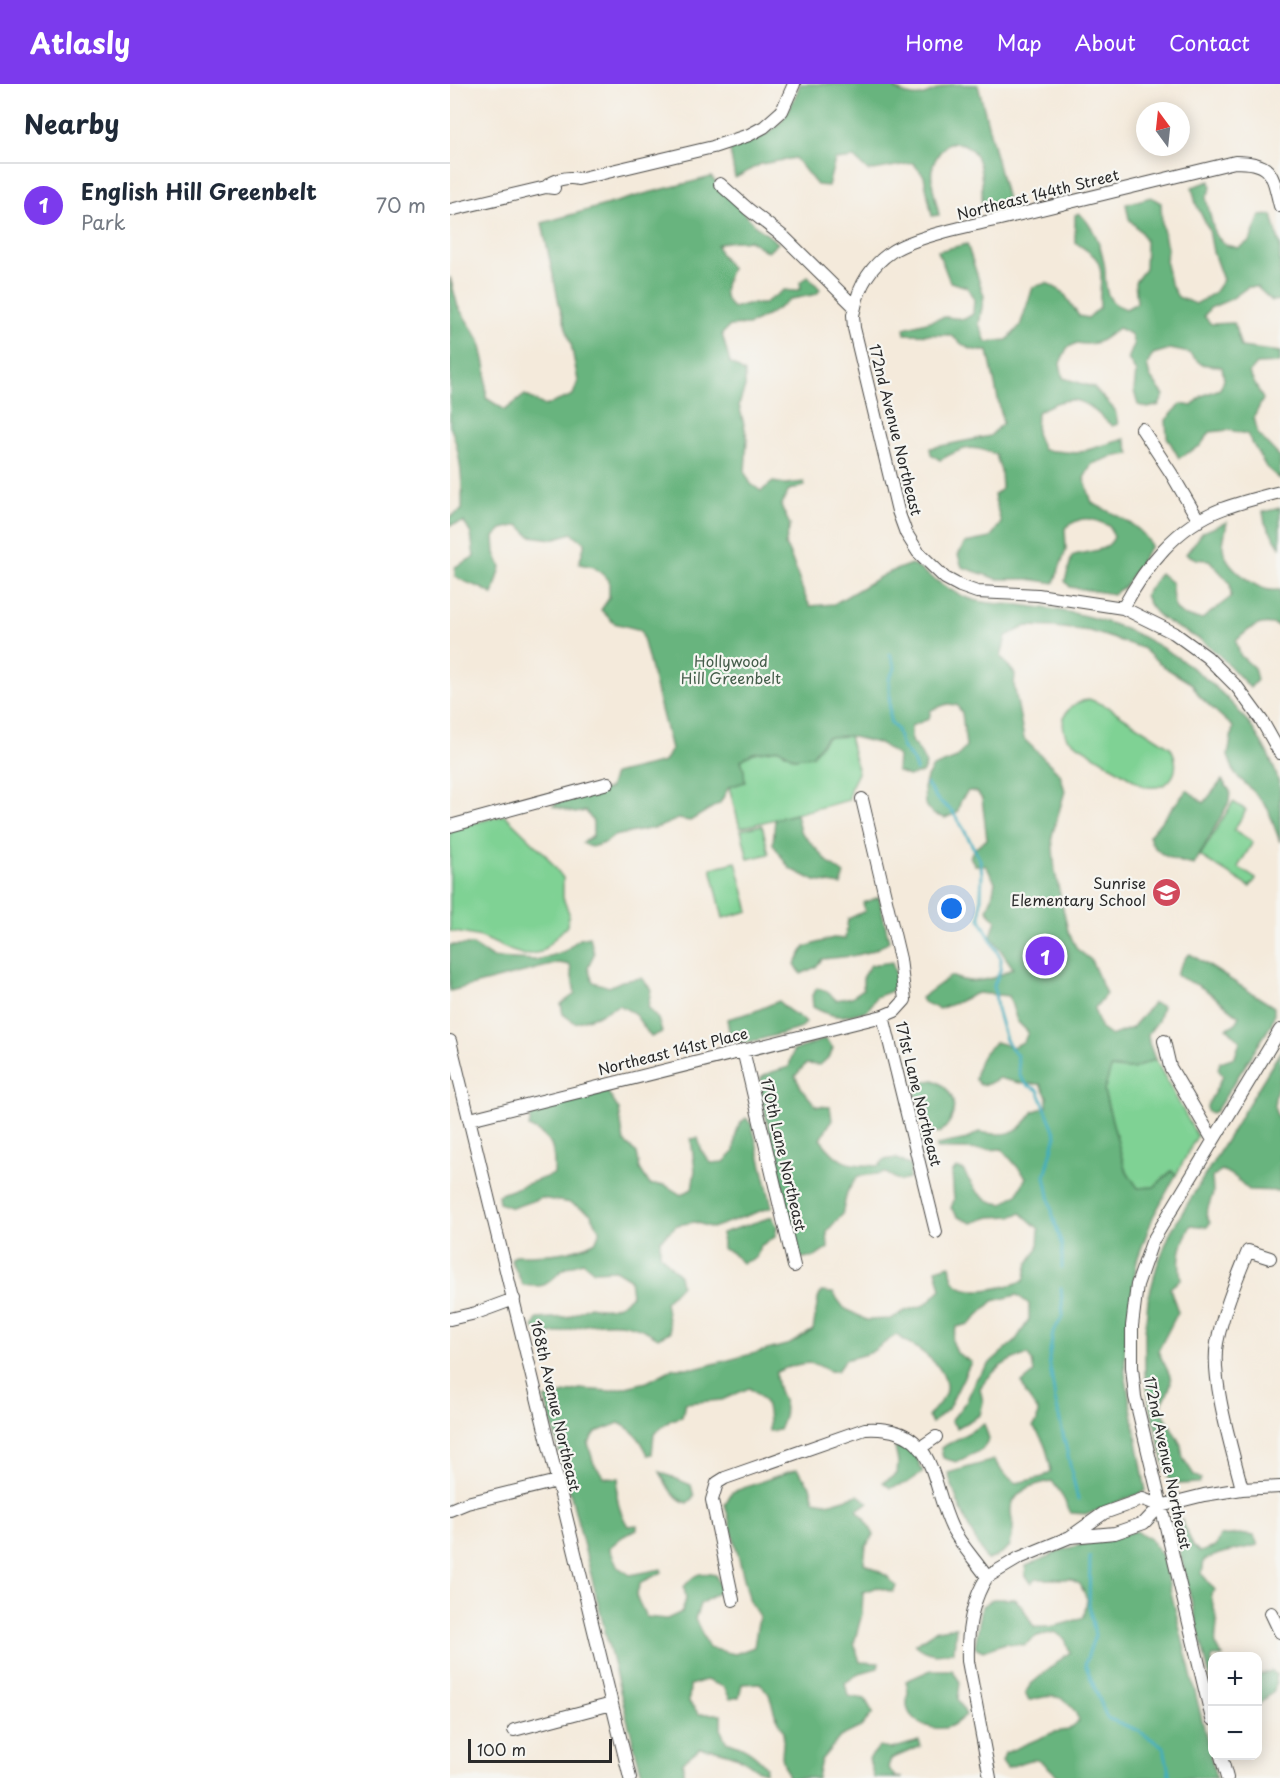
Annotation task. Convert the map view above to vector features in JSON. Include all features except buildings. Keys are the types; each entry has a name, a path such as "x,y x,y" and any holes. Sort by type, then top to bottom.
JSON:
{"street":[{"path":"450,210 546,187 550,182 572,177 578,179 713,147 749,135 764,127 782,111 794,84"},
{"name":"Northeast 144th Street","path":"855,308 857,295 871,272 891,252 906,244 973,225 1235,162 1260,164 1268,170 1280,206"},
{"path":"720,184 787,239 855,308"},
{"name":"172nd Avenue Northeast","path":"855,308 854,328 898,511 906,533 918,552 945,578 977,592 1038,595 1123,608 1174,633 1207,657 1237,687 1256,712 1280,753"},
{"path":"1142,429 1172,473 1198,521"},
{"path":"1123,608 1139,578 1172,539 1198,521 1220,510 1280,492"},
{"path":"450,826 608,783"},
{"name":"171st Lane Northeast","path":"862,799 899,952 906,993 905,1000 895,1011 883,1016 936,1232"},
{"name":"Northeast 141st Place","path":"470,1119 883,1016"},
{"name":"172nd Avenue Northeast","path":"1209,1706 1135,1397 1132,1326 1136,1295 1152,1242 1280,1030"},
{"name":"168th Avenue Northeast","path":"450,1041 630,1778"},
{"path":"1164,1041 1170,1067 1213,1140"},
{"name":"170th Lane Northeast","path":"742,1050 794,1266"},
{"path":"1242,1489 1218,1386 1216,1346 1229,1300 1248,1251 1270,1258"},
{"path":"450,1319 476,1313 514,1299"},
{"path":"733,1600 712,1500 717,1484 725,1478 865,1429 897,1431 907,1436 920,1448 933,1470 953,1530 987,1577"},
{"path":"920,1448 936,1437"},
{"path":"450,1510 467,1503 557,1481"},
{"path":"1070,1537 1114,1533 1144,1523 1160,1506 1204,1495 1242,1489 1280,1487"},
{"path":"990,1778 967,1643 979,1589 987,1577 1019,1558 1070,1537 1104,1513 1143,1499 1160,1506"},
{"path":"1271,1613 1280,1632"},
{"path":"514,1730 612,1704"},
{"path":"1222,1760 1227,1778"}],"green space":[{"path":"800,84 897,84 896,89 911,96 923,95 949,85 978,85 1007,200 982,206 982,180 979,163 970,148 958,143 948,143 935,160 932,169 932,185 939,215 932,216 924,176 913,163 868,171 854,158 835,160 828,186 817,185 795,158 761,164 735,178 730,150 757,140 775,128 789,110"},
{"name":"Hollywood Hill Greenbelt","path":"711,177 755,225 778,243 768,252 749,240 717,245 731,268 725,284 725,294 733,308 747,304 763,304 784,290 801,289 800,282 808,276 820,289 817,294 792,299 748,325 730,326 722,334 730,363 745,373 745,387 739,405 747,437 745,473 751,484 761,491 773,482 785,484 804,482 805,486 789,490 781,506 790,525 785,545 810,606 834,604 885,574 911,564 951,590 972,599 1070,613 1128,630 1184,662 1211,683 1234,706 1254,732 1270,759 1280,787 1280,842 1268,809 1235,774 1228,756 1233,727 1200,697 1192,684 1164,667 1142,648 1090,631 1054,627 1027,626 1006,636 1001,657 1015,674 1014,685 1024,739 1060,774 1065,791 1052,836 1055,872 1068,931 1077,949 1091,960 1106,994 1094,1009 1101,1029 1111,1036 1132,1028 1153,1003 1162,1006 1158,1021 1148,1034 1155,1059 1133,1069 1111,1068 1104,1091 1125,1169 1138,1188 1154,1187 1172,1171 1176,1175 1153,1217 1137,1260 1125,1344 1125,1374 1146,1491 1088,1514 1071,1513 1052,1481 1027,1488 1017,1496 1011,1508 1013,1527 1010,1546 996,1557 987,1560 964,1518 948,1473 994,1460 1004,1474 1016,1483 1043,1477 1051,1471 1045,1447 1033,1427 1037,1422 1038,1411 1026,1394 1022,1383 1034,1373 1032,1361 1028,1355 1007,1362 995,1371 980,1388 983,1402 980,1415 957,1428 951,1421 967,1400 976,1379 1016,1340 1029,1320 1029,1304 1017,1295 993,1301 969,1324 957,1327 952,1340 957,1353 971,1362 948,1409 932,1423 928,1417 945,1394 946,1384 943,1375 930,1358 896,1335 870,1353 845,1360 837,1371 805,1363 776,1372 776,1381 785,1411 779,1430 769,1431 769,1416 764,1401 749,1388 722,1400 685,1403 682,1417 671,1420 654,1434 652,1454 648,1455 637,1436 619,1423 596,1432 588,1444 594,1464 604,1477 619,1478 617,1497 622,1515 628,1526 637,1525 637,1529 622,1537 609,1548 618,1567 630,1575 661,1569 662,1572 640,1583 636,1596 646,1617 667,1619 682,1612 686,1599 684,1587 694,1576 706,1573 716,1575 721,1591 700,1604 695,1619 709,1648 735,1654 754,1647 759,1616 750,1602 725,1504 732,1492 797,1469 810,1486 814,1500 831,1503 858,1495 868,1502 857,1510 874,1535 866,1546 864,1563 887,1576 896,1586 893,1592 877,1587 863,1592 862,1614 854,1643 860,1662 879,1663 878,1668 860,1673 845,1683 848,1696 865,1699 873,1713 861,1727 840,1737 821,1760 817,1778 788,1778 782,1757 784,1731 775,1714 769,1694 760,1683 742,1684 739,1697 730,1699 724,1687 706,1680 690,1685 689,1702 699,1714 721,1714 721,1731 726,1741 753,1754 766,1767 765,1772 727,1753 700,1748 683,1762 683,1778 643,1778 545,1399 580,1389 609,1391 647,1382 674,1368 698,1368 790,1344 813,1330 821,1292 833,1293 844,1308 866,1320 891,1319 905,1311 925,1305 941,1289 936,1269 950,1265 953,1279 966,1289 986,1290 1024,1281 1028,1263 1038,1248 1039,1229 1021,1213 1013,1216 990,1217 972,1223 958,1217 951,1208 954,1200 952,1173 956,1168 963,1170 978,1193 995,1203 1003,1204 1018,1193 1026,1177 1002,1149 937,1149 937,1145 967,1139 979,1132 1004,1134 1017,1130 1034,1111 1047,1107 1047,1096 1040,1084 1023,1084 999,1078 988,1084 980,1085 975,1079 981,1058 996,1042 1012,1047 1024,1042 1028,1032 1017,1021 1009,996 977,993 939,1009 923,1002 921,998 951,976 967,981 983,980 998,976 1013,968 991,936 996,920 987,910 995,882 986,866 975,865 970,857 973,850 987,839 982,799 977,792 968,791 961,800 957,813 945,818 933,814 925,804 924,788 933,767 957,758 966,746 962,713 957,705 947,704 931,710 929,719 911,726 911,741 920,752 926,765 922,773 908,776 897,771 898,756 881,744 849,736 827,737 812,756 794,758 779,749 753,753 741,760 745,782 729,787 720,803 690,821 678,819 659,827 614,836 605,843 591,847 582,843 593,836 593,822 586,811 575,813 553,806 556,803 609,789 614,774 664,762 671,749 641,630 614,623 601,610 609,598 609,580 594,567 579,564 585,543 572,533 552,539 530,536 519,525 502,529 494,537 495,553 501,567 493,595 455,576 455,567 474,557 471,534 464,522 450,525 450,517 462,510 462,478 450,426 450,277 458,307 480,341 486,369 486,398 505,410 525,395 545,406 573,395 578,381 542,223"},
{"path":"1210,181 1211,188 1206,198 1215,235 1226,245 1238,248 1250,241 1260,216 1272,215 1280,245 1280,300 1272,301 1257,287 1248,287 1231,299 1210,308 1204,316 1211,324 1234,323 1241,347 1280,352 1280,363 1257,364 1249,373 1263,399 1254,417 1258,434 1280,457 1280,479 1266,467 1247,434 1229,430 1210,432 1200,446 1179,458 1167,437 1166,420 1181,404 1192,406 1202,396 1220,389 1224,380 1222,367 1201,364 1189,353 1170,349 1153,354 1147,365 1150,377 1164,395 1159,405 1148,408 1138,405 1134,391 1136,372 1128,359 1134,345 1131,334 1118,328 1099,342 1077,343 1067,348 1060,363 1063,378 1093,387 1115,410 1118,424 1112,426 1085,404 1070,400 1050,405 1037,412 1036,433 1043,450 1077,453 1125,439 1130,454 1111,457 1092,464 1084,478 1092,503 1134,526 1151,546 1124,587 1113,594 1070,587 1065,581 1072,556 1101,549 1114,537 1109,526 1091,519 1081,519 1065,528 1066,550 1054,583 1028,579 997,579 962,567 958,555 965,543 990,538 1001,523 994,495 1002,489 1001,471 996,455 988,451 974,448 961,450 940,460 931,454 930,448 990,436 1003,423 988,351 968,348 951,335 905,334 904,328 945,317 965,319 973,314 974,299 967,287 950,282 938,251 967,244 984,296 979,324 986,342 1007,340 1020,326 1033,287 1047,283 1063,292 1079,316 1088,318 1100,307 1099,265 1093,255 1075,242 1075,215 1079,213 1089,224 1098,242 1104,263 1106,289 1110,299 1126,309 1137,303 1135,282 1145,269 1146,242 1141,232 1129,219 1126,204 1151,197 1161,203 1170,283 1178,297 1196,304 1214,293 1223,280 1213,252 1209,230 1196,204 1192,187"},
{"path":"1280,508 1280,547 1265,523 1263,512"},
{"path":"1227,522 1223,546 1227,560 1245,578 1259,586 1269,590 1280,590 1280,627 1273,624 1262,624 1246,632 1236,641 1240,655 1254,668 1257,680 1250,688 1209,646 1161,618 1149,604 1145,595 1160,573 1172,583 1174,605 1177,610 1186,616 1202,619 1231,597 1230,583 1209,560 1196,559 1186,554 1203,532"},
{"path":"1089,699 1108,707 1170,747 1174,755 1175,771 1167,783 1161,786 1143,786 1067,738 1063,724 1066,712 1075,704"},
{"path":"849,736 858,773 850,789 849,800 740,828 729,787 744,782 741,760 753,753 779,749 794,758 812,756 827,737"},
{"path":"1222,780 1230,791 1229,802 1194,865 1161,853 1149,836 1187,790 1204,803"},
{"path":"1233,802 1246,810 1234,830 1253,842 1238,867 1256,879 1250,887 1200,856"},
{"path":"796,814 800,831 829,863 844,874 841,885 815,881 789,868 773,844 775,819"},
{"path":"505,815 545,854 563,878 563,898 569,913 567,926 541,952 525,955 481,937 450,931 450,829"},
{"path":"762,825 769,854 748,859 741,830"},
{"path":"736,862 749,911 723,918 711,868"},
{"path":"879,897 889,941 866,953 822,959 816,967 801,974 795,964 805,947 833,938 845,939 848,919 865,911 863,903"},
{"path":"590,937 594,954 588,968 593,982 609,987 622,981 641,978 651,989 648,1007 658,1019 662,1032 651,1037 634,1013 619,1005 575,1023 563,1014 561,1004 575,994 570,965 559,963 450,991 450,945 473,945 493,958 538,960 565,951 579,939"},
{"path":"1190,954 1274,1007 1271,1025 1216,1111 1212,1113 1207,1111 1207,1106 1223,1076 1218,1069 1220,1062 1235,1057 1240,1041 1227,1028 1235,1024 1239,1016 1208,992 1176,974"},
{"path":"892,962 897,979 892,991 876,997 868,1010 840,1016 828,1014 813,1007 812,995 817,988 827,991 836,1000 852,997 863,989 863,976 871,965"},
{"path":"779,1001 806,1023 799,1029 746,1043 733,1040 727,1019 753,1012"},
{"path":"825,1039 833,1048 830,1056 820,1065 806,1064 795,1076 816,1106 830,1107 832,1120 820,1139 839,1159 851,1164 879,1166 884,1160 896,1158 911,1166 909,1179 900,1181 886,1173 858,1176 847,1192 842,1215 827,1231 828,1248 815,1257 800,1258 761,1096 761,1078 789,1067 793,1051"},
{"path":"1280,1052 1280,1076 1274,1104 1280,1122 1280,1191 1249,1190 1235,1177 1222,1170 1212,1177 1213,1193 1206,1214 1210,1223 1207,1227 1191,1225 1181,1251 1179,1264 1181,1279 1170,1288 1178,1312 1158,1351 1171,1379 1169,1390 1160,1407 1181,1445 1183,1458 1194,1475 1201,1479 1199,1483 1180,1484 1168,1478 1150,1405 1145,1374 1148,1300 1157,1266 1171,1231"},
{"path":"1155,1059 1197,1136 1176,1175 1171,1171 1154,1187 1138,1188 1125,1169 1104,1091 1110,1068 1133,1069"},
{"path":"934,1080 948,1091 954,1105 951,1119 940,1133 929,1131 923,1119 929,1110 916,1098 916,1083"},
{"path":"607,1091 619,1110 624,1142 637,1153 640,1169 650,1185 665,1185 681,1195 692,1189 695,1170 691,1139 698,1138 702,1152 711,1163 724,1162 734,1152 738,1129 746,1118 752,1125 772,1207 712,1228 695,1222 677,1225 660,1240 660,1254 679,1275 681,1285 665,1302 670,1332 658,1338 641,1329 615,1323 586,1325 558,1333 540,1334 533,1327 537,1319 568,1317 590,1306 607,1308 623,1303 632,1295 630,1279 615,1270 594,1271 583,1262 563,1269 544,1285 523,1285 511,1260 515,1255 567,1252 596,1241 600,1231 590,1213 571,1203 541,1198 512,1208 499,1203 498,1195 554,1174 551,1145 543,1135 529,1127 532,1111"},
{"path":"772,1217 777,1226 775,1237 760,1246 756,1258 742,1263 731,1252 723,1249 722,1233"},
{"path":"984,1424 989,1439 982,1450 956,1462 943,1458 941,1448"},
{"path":"903,1446 914,1452 923,1472 907,1483 890,1488 883,1482 897,1474 898,1462 895,1448"},
{"path":"660,1472 691,1485 694,1497 687,1503 677,1498 670,1491"},
{"path":"1182,1520 1193,1546 1200,1552 1215,1547 1220,1536 1239,1534 1254,1536 1258,1545 1204,1560 1202,1574 1215,1590 1211,1595 1217,1621 1216,1642 1219,1652 1208,1652 1208,1669 1175,1533 1175,1522"},
{"path":"1136,1531 1149,1538 1162,1555 1208,1745 1208,1760 1212,1760 1216,1778 1059,1778 1041,1761 1030,1760 1007,1768 1002,1761 1005,1753 1054,1732 1068,1730 1079,1721 1066,1701 1046,1697 1029,1701 1025,1693 1031,1684 1070,1652 1065,1639 1055,1632 1037,1636 1024,1645 1005,1643 983,1651 975,1647 982,1606 993,1599 1015,1599 1034,1627 1053,1626 1084,1617 1087,1599 1080,1584 1070,1579 1036,1579 1031,1583 1025,1574 1026,1566 1065,1549"},
{"path":"956,1627 954,1651 933,1654 915,1644 937,1630"},
{"path":"931,1670 952,1670 960,1682 958,1699 966,1715 945,1728 923,1725 912,1716 907,1704 906,1681"},
{"path":"1272,1671 1277,1675 1274,1691 1262,1702 1262,1674"},
{"path":"919,1741 921,1746 891,1759 888,1767 895,1777 903,1778 874,1778 869,1759 879,1747 891,1749"}],"waterway":[{"path":"890,654 895,668 889,679 890,721 897,730 902,747 913,760 916,770"},
{"path":"927,784 937,799 952,811 980,860 982,873 980,919 1001,959 1000,971 994,985 997,1009 1006,1040 1017,1056 1020,1076 1027,1085 1038,1090 1056,1135 1045,1176 1062,1246 1062,1268"},
{"path":"1061,1288 1063,1316 1053,1332 1049,1359 1055,1399 1078,1500"},
{"path":"1090,1557 1089,1605 1095,1635 1085,1664 1107,1718 1137,1730 1164,1747 1170,1778"}],"place":[{"name":"Sunrise Elementary School","path":"1167,893"},
{"name":"English Hill Greenbelt","path":"1045,956"}]}
